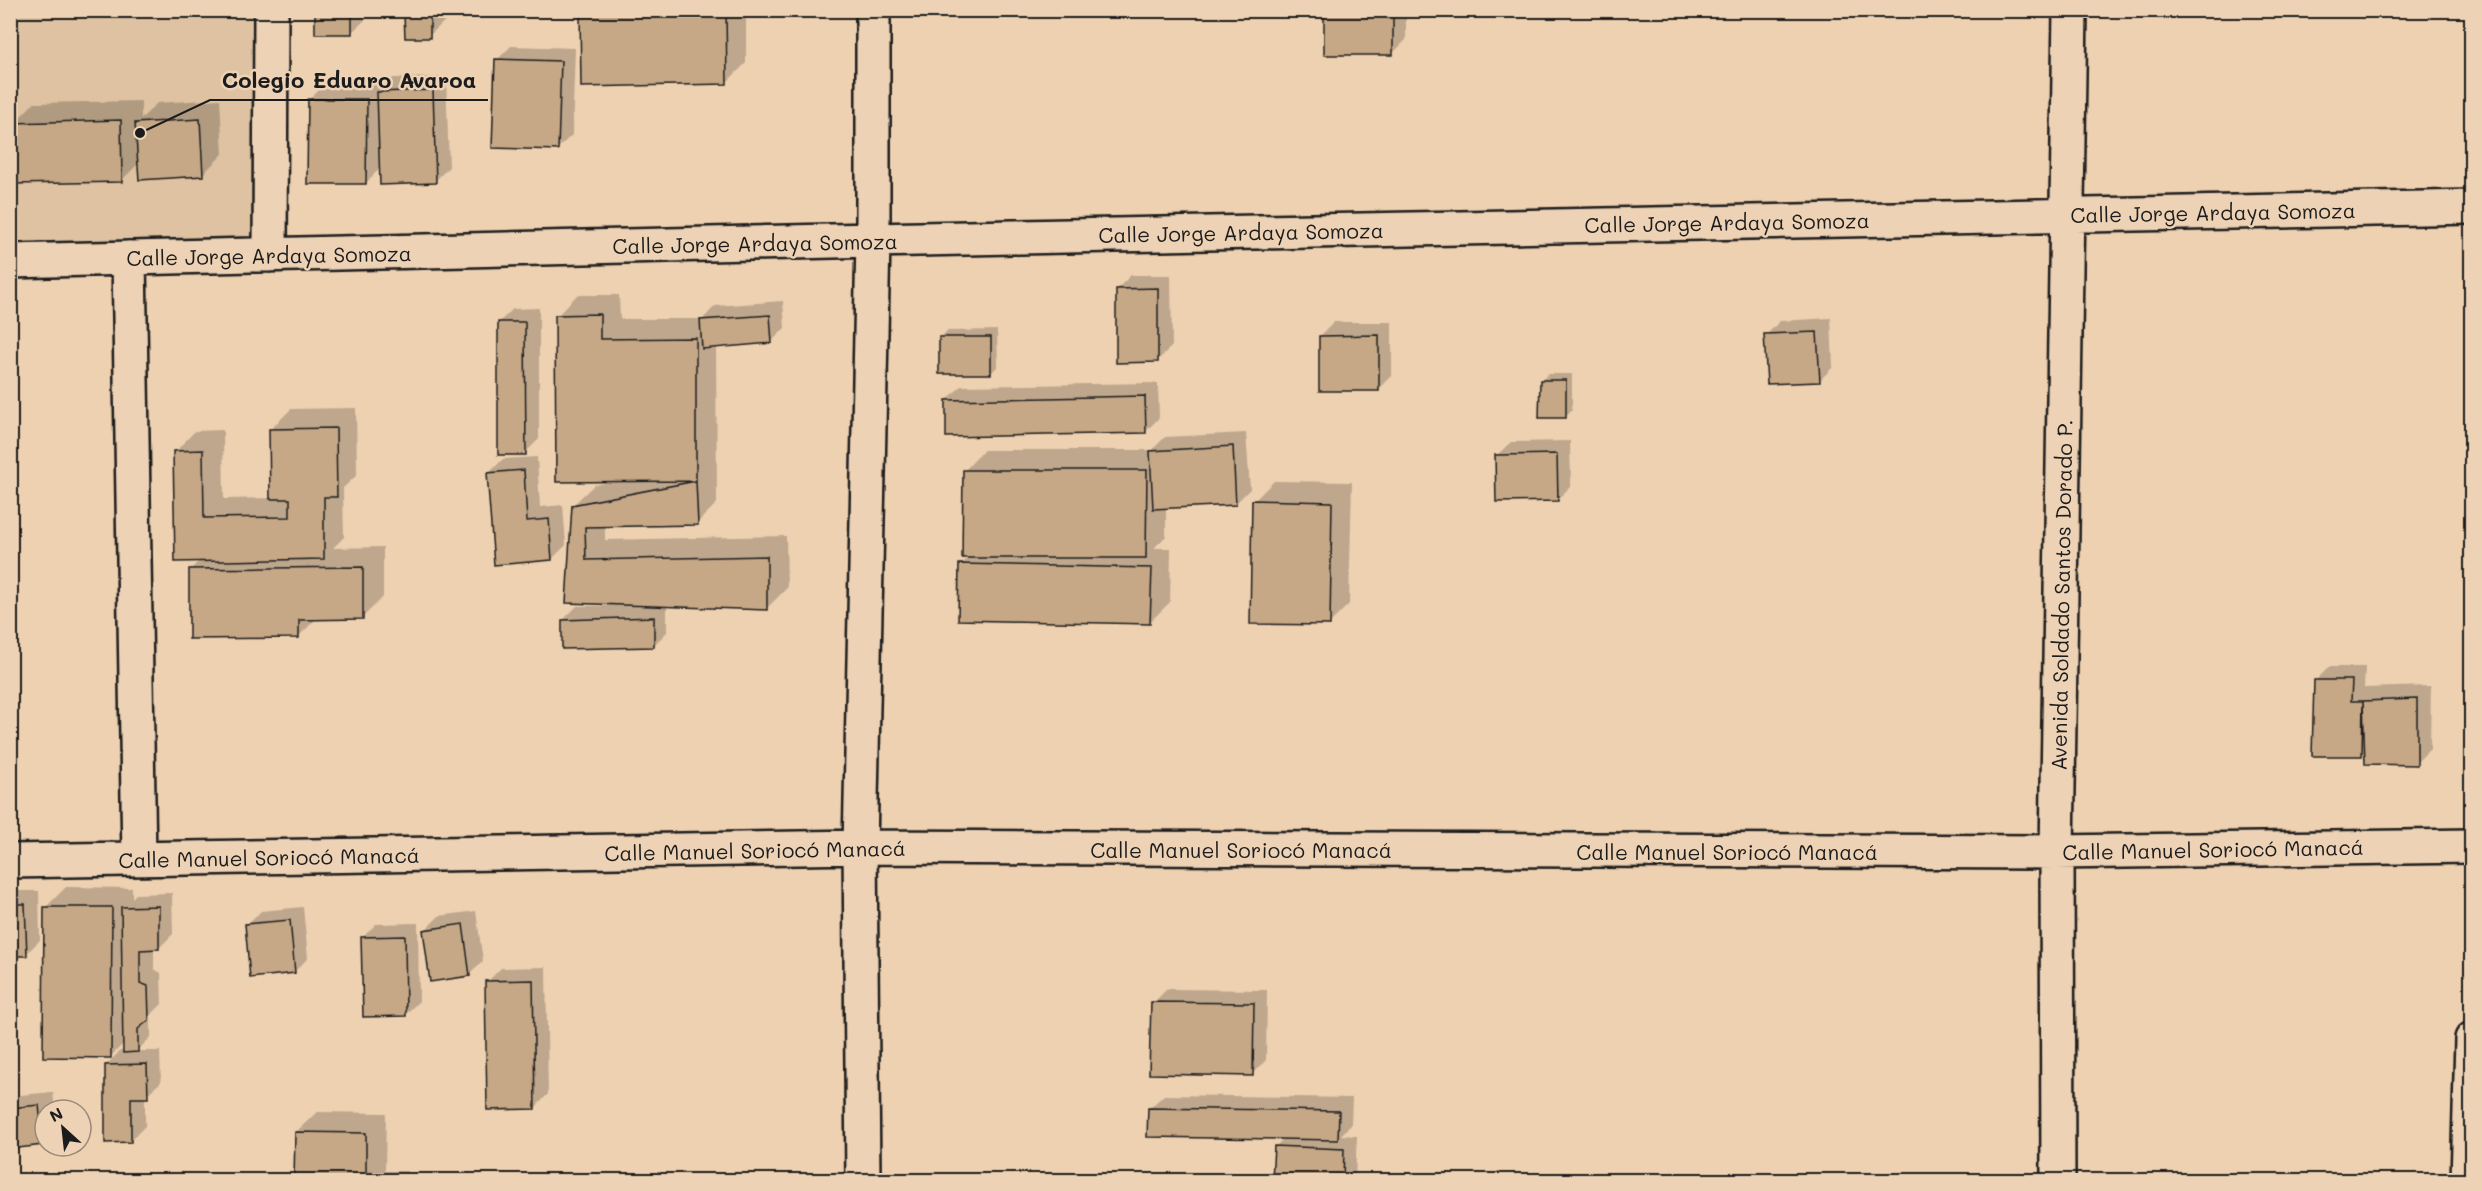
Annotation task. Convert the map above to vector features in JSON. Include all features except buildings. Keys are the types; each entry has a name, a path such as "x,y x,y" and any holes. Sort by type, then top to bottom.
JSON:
{"street":[{"path":"270,255 271,10"},
{"path":"863,1180 860,848 873,240 873,10"},
{"name":"Avenida Soldado Santos Dorado P.","path":"2058,1180 2057,852 2070,10"},
{"name":"Calle Jorge Ardaya Somoza","path":"10,261 873,240 2472,207"},
{"path":"129,258 139,859"},
{"name":"Calle Manuel Soriocó Manacá","path":"10,861 860,848 2057,852 2472,846"},
{"path":"2468,1180 2472,1039"}],"shaded area":[{"path":"10,11 271,11 270,255 11,261"}],"place":[{"name":"Colegio Eduaro Avaroa","path":"140,133"}]}
